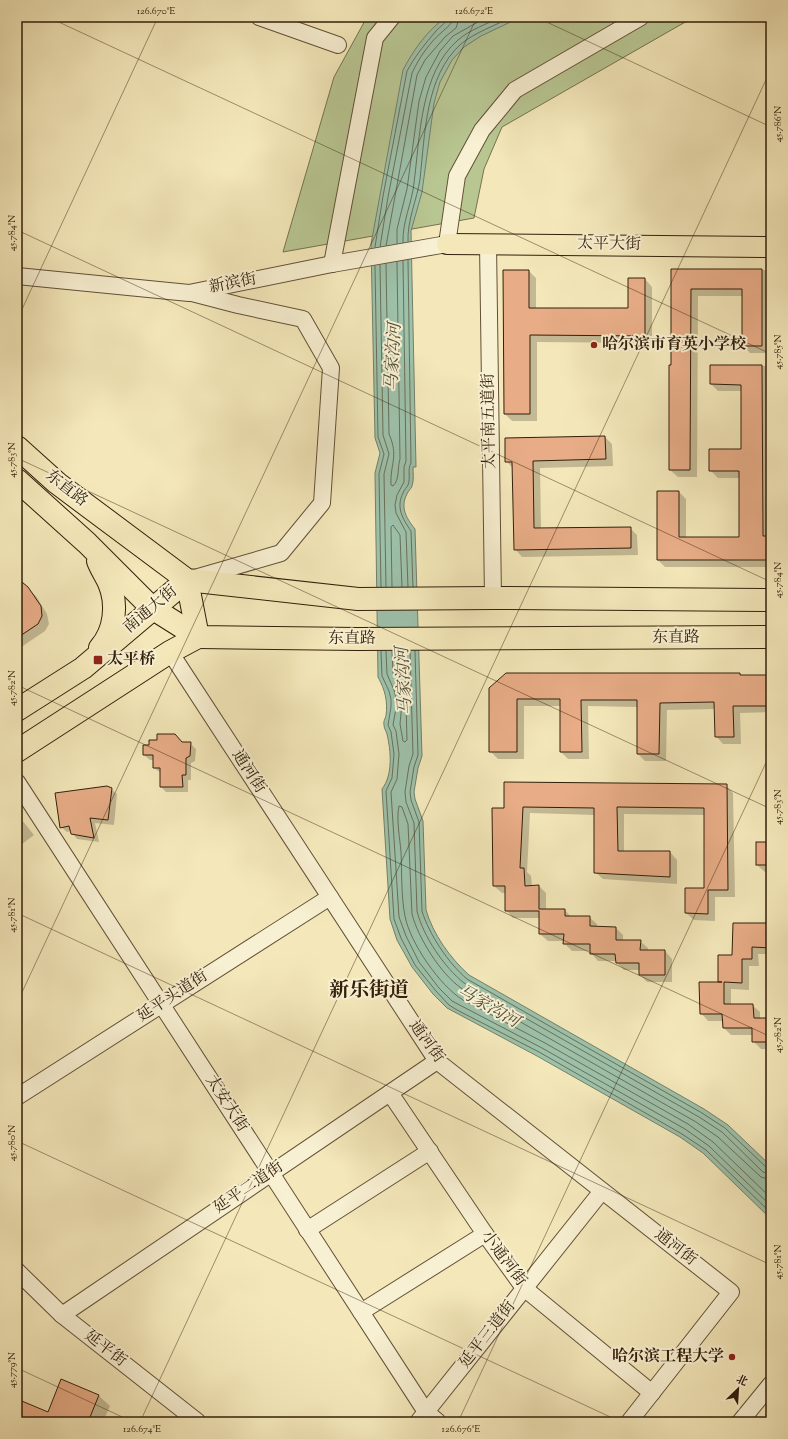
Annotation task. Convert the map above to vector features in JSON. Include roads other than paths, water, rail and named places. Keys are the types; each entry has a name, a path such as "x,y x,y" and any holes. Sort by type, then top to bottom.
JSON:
{"highway":[{"name":"东直路","path":"17,448 57,483 187,580"},
{"name":"东直路","path":"17,480 87,543 152,608 198,637 358,639 771,637"},
{"path":"83,668 106,642 112,626 114,606 110,584 87,543"},
{"path":"17,751 170,652 198,637 187,580 358,599 493,598 771,600"},
{"name":"南通大街","path":"17,710 83,668 152,608 187,580"}],"main road":[{"name":"太平大街","path":"447,244 771,247"}],"street":[{"path":"259,17 338,45"},
{"path":"332,264 375,38 392,17"},
{"path":"447,244 457,176 482,130 515,90 641,17"},
{"name":"新滨街","path":"17,276 189,293 332,264 447,244"},
{"name":"太平南五道街","path":"488,244 493,598"},
{"path":"187,580 281,553 322,503 331,368 303,319 189,293"},
{"name":"通河街","path":"170,652 437,1061 731,1292 652,1393"},
{"name":"太安大街","path":"17,782 271,1173 427,1419"},
{"name":"延平头道街","path":"17,1097 330,897"},
{"name":"延平二道街","path":"62,1315 437,1061"},
{"name":"小通河街","path":"390,1093 485,1234 524,1288 652,1393"},
{"path":"307,1230 430,1151"},
{"name":"延平三道街","path":"427,1419 524,1288 602,1191"},
{"path":"360,1312 485,1234"},
{"name":"延平街","path":"17,1271 62,1315 198,1422"},
{"path":"740,1422 771,1384"},
{"path":"629,1422 652,1393"}],"water":[{"name":"马家沟河","path":"446,17 521,17 481,36 464,47 452,60 440,82 434,103 422,192 411,231 416,467 413,467 413,484 407,493 404,508 409,521 415,529 422,756 418,768 414,792 423,821 426,910 433,928 443,945 455,961 469,975 704,1109 728,1125 771,1166 771,1219 703,1153 680,1137 537,1056 447,1008 433,994 412,967 397,940 390,919 382,789 388,777 390,755 384,724 387,711 386,700 378,677 375,473 380,453 375,438 371,244 403,70 422,41 439,22"}],"place":[{"name":"哈尔滨市育英小学校","path":"594,345"},
{"name":"太平桥","path":"98,660"},
{"name":"哈尔滨工程大学","path":"732,1357"}],"district":[{"name":"新乐街道","path":"369,991"}]}
